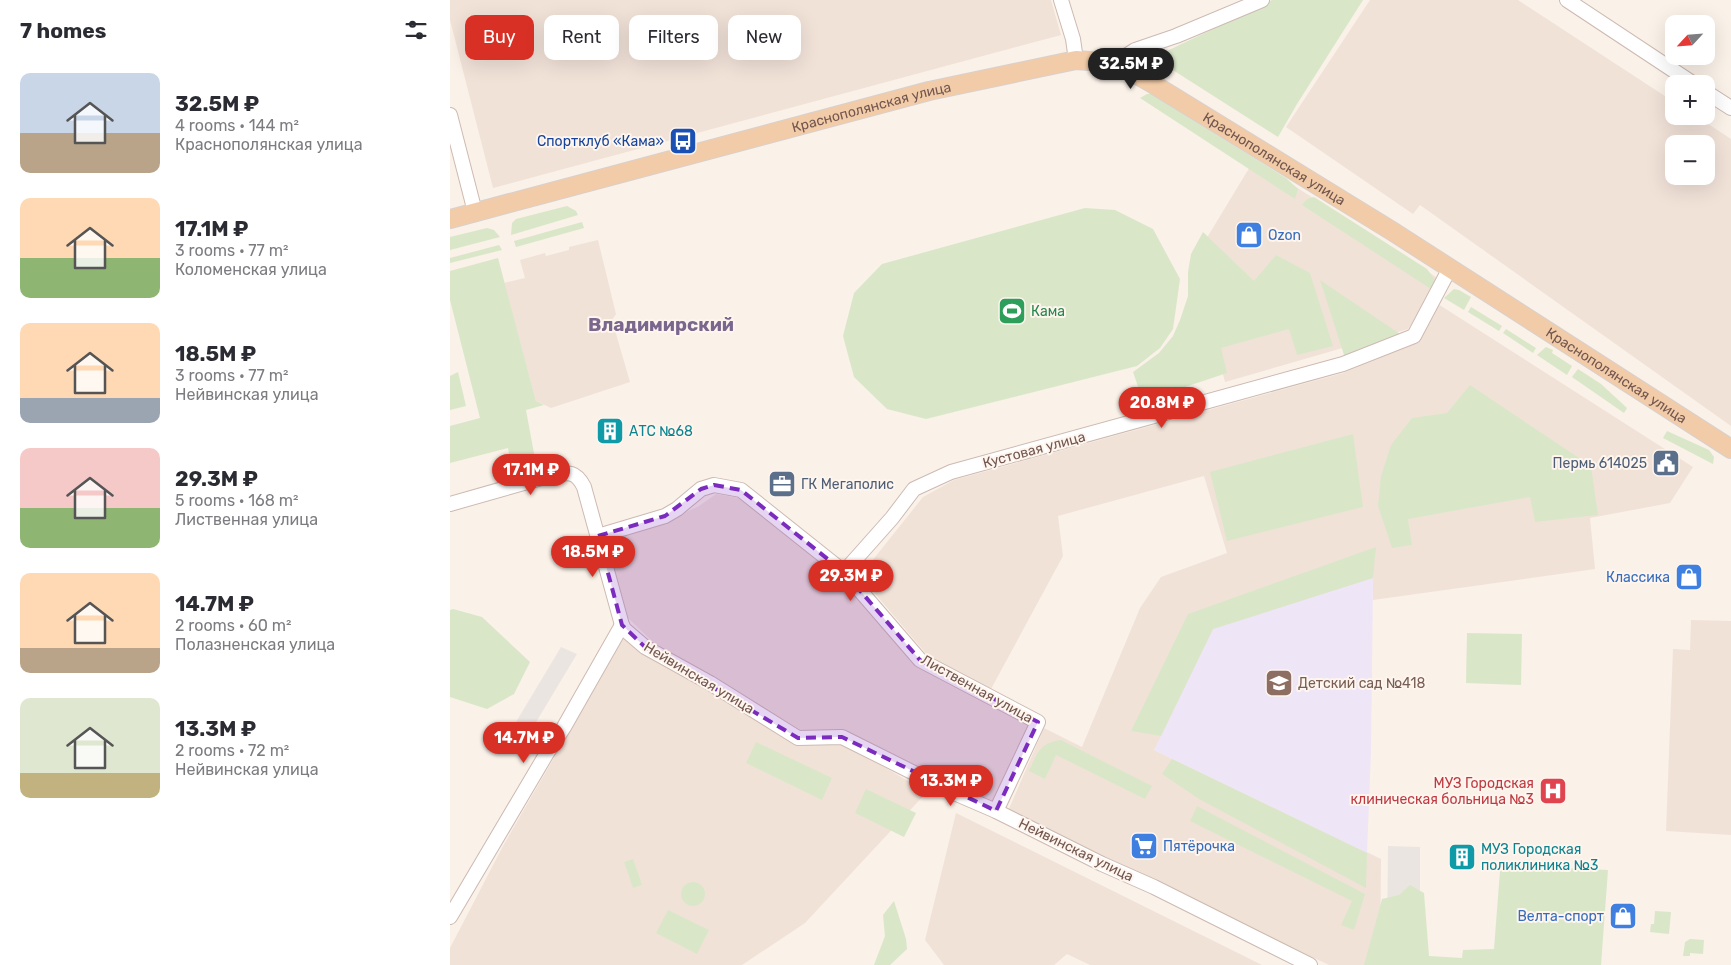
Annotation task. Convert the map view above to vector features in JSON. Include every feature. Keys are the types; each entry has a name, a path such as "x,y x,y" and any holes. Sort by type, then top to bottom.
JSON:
{"main road":[{"name":"Краснополянская улица","path":"450,219 930,91 1076,60 1115,63 1148,81 1450,268 1731,449"}],"street":[{"path":"1061,0 1074,39 1076,60"},
{"path":"1115,63 1135,50 1176,36 1262,0"},
{"path":"1567,0 1680,75"},
{"path":"1715,98 1731,108"},
{"path":"450,115 475,212"},
{"name":"Кустовая улица","path":"844,572 892,518 914,489 951,472 1343,364 1414,336 1450,268"},
{"path":"450,504 558,474 573,474 580,479 584,487 622,625 564,727 450,917"},
{"name":"Лиственная улица","path":"596,530 666,516 701,489 714,485 741,490 844,572 920,660 1038,722 996,811"},
{"name":"Нейвинская улица","path":"622,625 624,629 645,647 710,683 798,738 842,737 952,792 996,811 1102,864 1154,887 1310,965"}],"highlighted area":[{"path":"714,485 741,490 844,572 920,660 1038,722 996,811 842,737 798,738 645,647 622,625 598,536 665,516 701,489"}],"shaded area":[{"path":"450,0 1051,0 1061,35 493,188 450,20"},
{"path":"1370,0 1518,0 1665,96 1665,125 1710,125 1731,139 1731,426 1420,205 1413,214 1286,127"},
{"path":"1254,160 1439,279 1408,329 1225,382 1215,344 1202,246"},
{"path":"598,240 616,314 612,320 630,382 551,408 536,401 504,283 525,278 520,260 545,253 546,256 569,250 569,247"},
{"path":"1438,304 1693,467 1670,503 1590,518 1595,569 1373,600 1373,578 1154,750 1381,859 1380,959 1546,965 1329,965 1008,811 1044,728 1082,747 1140,608 1161,577 1227,553 1204,476 1058,516 1063,556 991,689 929,657 860,576 923,497 954,480 1343,373 1419,342"},
{"path":"716,494 739,498 841,579 918,665 1030,724 992,805 836,731 801,730 652,641 628,618 615,576 607,540 667,521 699,506"},
{"name":"Детский сад №418","path":"1373,578 1371,751 1367,853 1154,750 1213,629"},
{"path":"1691,620 1731,621 1731,835 1666,831 1673,649 1690,650"},
{"path":"625,635 798,738 836,739 927,792 805,923 742,965 450,965 450,948 503,846"},
{"path":"561,647 577,654 520,749 504,742"},
{"path":"956,813 1262,965 1090,965 1067,954 1054,965 944,965 925,940"},
{"path":"1388,846 1420,847 1420,933 1387,933"}],"green space":[{"path":"1272,0 1363,0 1278,137 1154,58"},
{"path":"1151,94 1286,178 1298,189 1295,199 1140,98"},
{"path":"1314,197 1427,269 1435,280 1431,289 1302,205 1307,199"},
{"path":"567,206 576,211 578,215 511,235 512,223 516,219"},
{"name":"Кама","path":"1085,208 1115,210 1153,229 1180,279 1173,329 1160,348 1137,366 926,419 887,409 854,377 843,336 854,293 882,264"},
{"path":"582,222 584,228 516,247 514,241"},
{"path":"487,228 494,230 500,237 450,250 450,237"},
{"path":"1203,232 1254,281 1276,255 1310,273 1333,346 1297,355 1289,329 1221,348 1227,373 1143,401 1133,372 1159,353 1173,336 1188,296 1188,272 1191,254"},
{"path":"499,245 502,250 450,263 450,258"},
{"path":"498,258 536,401 544,405 526,410 535,459 511,466 508,448 450,463 450,426 480,418 450,300 450,271"},
{"path":"1320,280 1403,336 1345,358"},
{"path":"1454,289 1471,297 1464,310 1444,298"},
{"path":"1471,307 1502,326 1499,331 1468,312"},
{"path":"1506,329 1536,348 1533,353 1503,333"},
{"path":"1546,347 1553,350 1552,353 1572,366 1567,375 1537,355"},
{"path":"1578,369 1601,384 1627,408 1624,413 1572,377"},
{"path":"458,372 466,406 450,410 450,376"},
{"path":"1470,385 1591,466 1598,515 1535,522 1530,497 1408,519 1412,545 1392,548 1378,506 1381,476 1391,445 1412,418 1447,413"},
{"path":"1667,431 1709,450 1714,457 1713,464 1663,438"},
{"path":"1353,434 1363,507 1227,541 1210,472"},
{"path":"1376,547 1373,578 1213,629 1161,736 1131,731 1188,614"},
{"path":"453,609 482,617 530,662 514,694 487,709 450,697 450,610"},
{"path":"1467,633 1522,634 1521,685 1466,683"},
{"path":"1061,740 1152,786 1145,799 1056,755 1045,779 1029,771 1043,747 1054,741"},
{"path":"756,742 832,778 822,800 746,763"},
{"path":"1172,759 1367,853 1366,888 1199,799 1162,774"},
{"path":"866,789 916,813 904,837 855,813"},
{"path":"1197,806 1365,894 1354,930 1341,925 1352,901 1190,821"},
{"path":"633,859 642,885 633,888 624,862"},
{"path":"1507,865 1608,870 1601,965 1364,965 1382,899 1399,895 1410,885 1424,893 1429,956 1462,958 1463,950 1494,949 1500,871"},
{"path":"693,882 702,885 705,894 702,903 693,906 684,903 681,894 684,885"},
{"path":"894,901 906,939 907,949 890,965 874,965 885,936 883,915"},
{"path":"668,910 709,930 697,954 656,933"},
{"path":"1655,911 1671,912 1669,934 1650,932 1651,924 1654,924"},
{"path":"1690,939 1704,940 1703,954 1690,953 1690,956 1683,956 1685,942"}],"place":[{"name":"Спортклуб «Кама»","path":"683,141"},
{"name":"Ozon","path":"1249,235"},
{"name":"Кама","path":"1012,311"},
{"name":"АТС №68","path":"610,431"},
{"name":"Пермь 614025","path":"1666,463"},
{"name":"ГК Мегаполис","path":"782,484"},
{"name":"Классика","path":"1689,577"},
{"name":"Детский сад №418","path":"1279,683"},
{"name":"МУЗ Городская клиническая больница №3","path":"1553,791"},
{"name":"Пятёрочка","path":"1144,846"},
{"name":"МУЗ Городская поликлиника №3","path":"1462,857"},
{"name":"Велта-спорт","path":"1623,916"}],"district":[{"name":"Владимирский","path":"661,324"}]}
